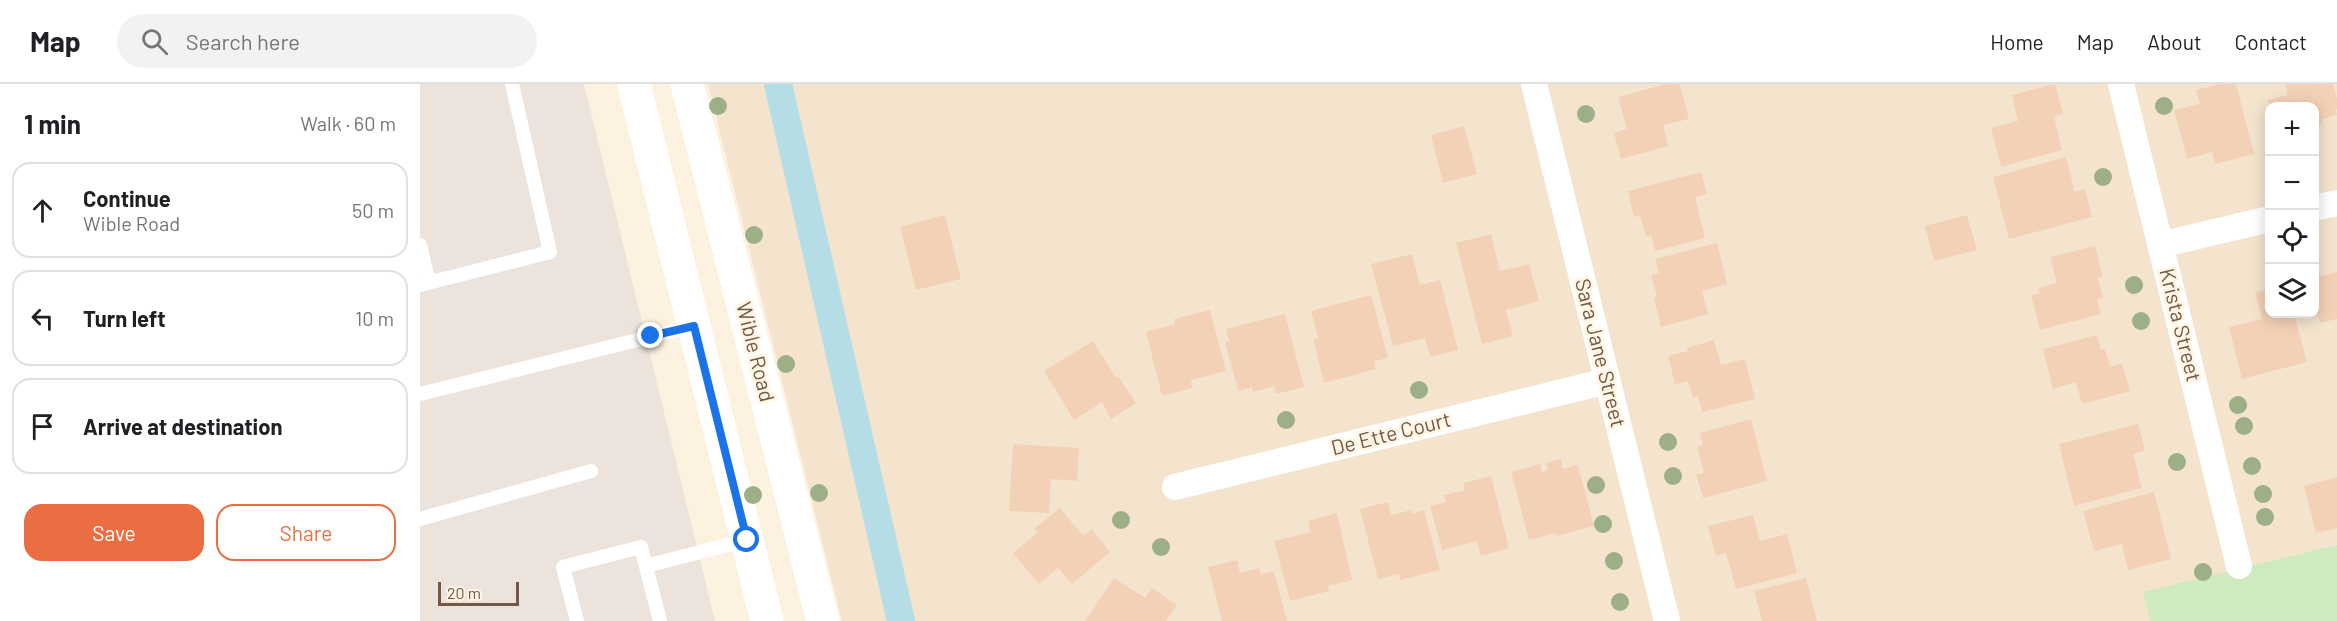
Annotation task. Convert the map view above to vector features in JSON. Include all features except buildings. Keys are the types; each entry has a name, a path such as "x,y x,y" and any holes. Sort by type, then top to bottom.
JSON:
{"street":[{"path":"634,84 767,621"},
{"name":"Wible Road","path":"687,84 824,621"},
{"name":"Sara Jane Street","path":"1534,84 1667,621"},
{"name":"Krista Street","path":"2121,84 2239,566"},
{"path":"2319,207 2337,203"},
{"path":"2160,245 2265,220"},
{"name":"De Ette Court","path":"1174,487 1607,381"}],"lane":[{"path":"420,245 424,284 550,252 512,84"},
{"path":"420,394 694,326"},
{"path":"420,519 591,471"},
{"path":"646,566 747,540"},
{"path":"577,621 563,567 641,547 660,621"}],"shaded area":[{"path":"420,84 584,84 715,621 420,621"},
{"path":"708,84 2337,84 2337,621 842,621"}],"green space":[{"path":"2337,545 2337,621 2150,621 2143,592"}],"waterway":[{"path":"778,84 901,621"}],"route":[{"path":"651,336 694,326 747,540"}]}
